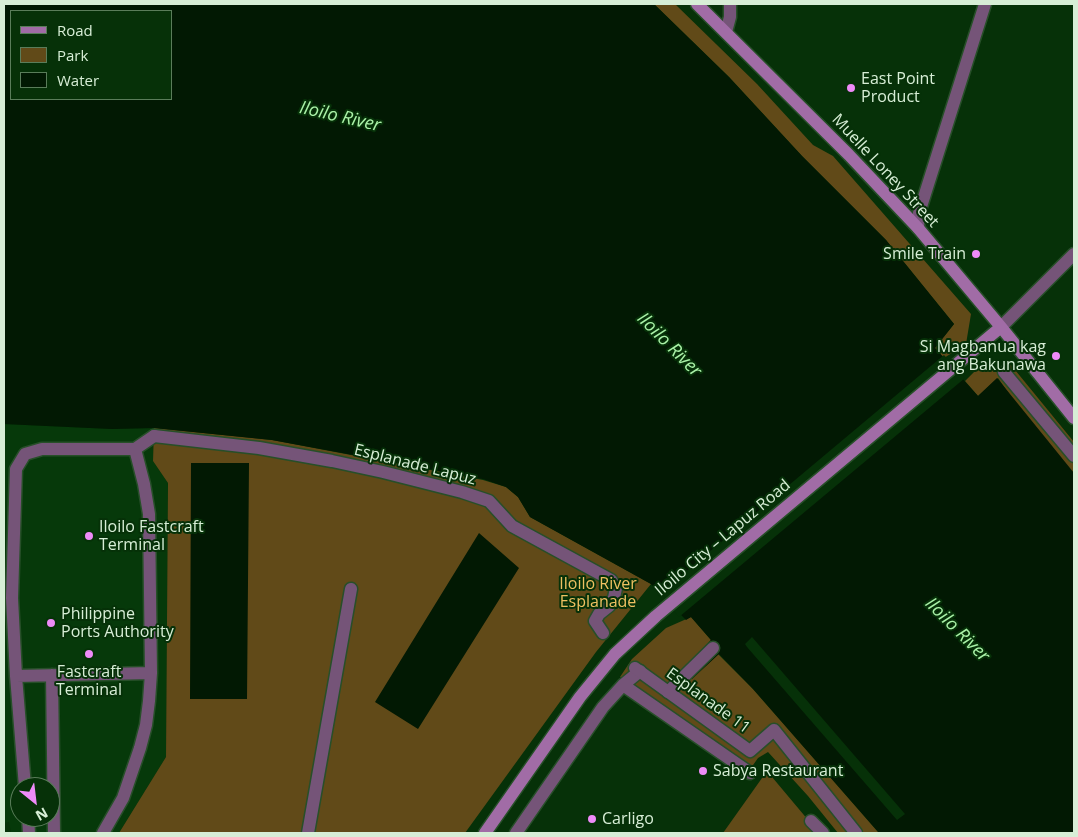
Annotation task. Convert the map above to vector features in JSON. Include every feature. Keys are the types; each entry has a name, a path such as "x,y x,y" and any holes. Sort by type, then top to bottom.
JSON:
{"main road":[{"name":"Muelle Loney Street","path":"697,4 849,154 918,228 1074,418"},
{"name":"Iloilo City – Lapuz Road","path":"485,833 580,696 615,654 656,616 1001,327"}],"street":[{"path":"726,32 730,17 730,4"},
{"path":"918,228 919,213 985,4"},
{"path":"1001,327 1074,254"},
{"path":"1004,372 1074,456"},
{"name":"Esplanade Lapuz","path":"135,449 154,436 259,448 383,472 462,492 489,501 512,526 611,580 616,588 614,598 595,621 603,633"},
{"path":"24,777 16,676 9,538 16,469 25,454 42,449 135,449 149,514 151,673 148,709 140,748 123,798 103,833"},
{"path":"308,833 352,589"},
{"path":"668,692 713,648"},
{"name":"Esplanade 11","path":"624,685 637,670 750,751 774,730 856,833"},
{"path":"16,676 151,673"},
{"path":"52,675 54,833"},
{"path":"516,833 603,707 624,685 750,773"},
{"path":"811,820 823,833"}],"shaded area":[{"path":"4,424 112,429 154,428 153,461 168,483 166,757 119,833 11,833 9,822 4,823"}],"green space":[{"path":"654,4 675,4 757,84 813,145 833,156 971,314 966,344 944,358 935,348 954,324 886,240 802,156 729,77"},
{"path":"1011,365 1074,442 1074,488 998,378 978,396 965,381 976,370"},
{"path":"154,428 272,440 483,480 506,487 518,497 530,517 651,584 596,652 465,833 119,833 166,757 168,483 153,461"},
{"name":"Iloilo River Esplanade","path":"691,617 711,640 682,669 718,654 753,689 879,833 838,833 768,752 758,758 751,768 632,683 620,677 632,659 666,628"},
{"path":"767,771 819,833 723,833"}],"water":[{"name":"Iloilo River","path":"4,4 654,4 729,77 802,156 886,240 954,324 935,348 978,396 997,378 1074,473 1074,833 879,833 753,689 719,654 692,679 682,669 711,640 691,617 686,620 651,584 530,517 518,497 506,487 483,479 272,440 154,428 112,429 4,424"},
{"path":"191,463 249,463 247,699 190,699"},
{"path":"479,533 519,568 418,729 375,702"}],"pier":[{"path":"944,355 965,378 679,617 658,595"},
{"path":"752,637 905,814 897,820 747,647 745,644"}],"place":[{"name":"East Point Product","path":"851,88"},
{"name":"Smile Train","path":"976,254"},
{"name":"Si Magbanua kag ang Bakunawa","path":"1056,356"},
{"name":"Iloilo Fastcraft Terminal","path":"89,536"},
{"name":"Philippine Ports Authority","path":"51,623"},
{"name":"Fastcraft Terminal","path":"89,654"},
{"name":"Sabya Restaurant","path":"703,771"},
{"name":"Carligo","path":"592,819"}]}
